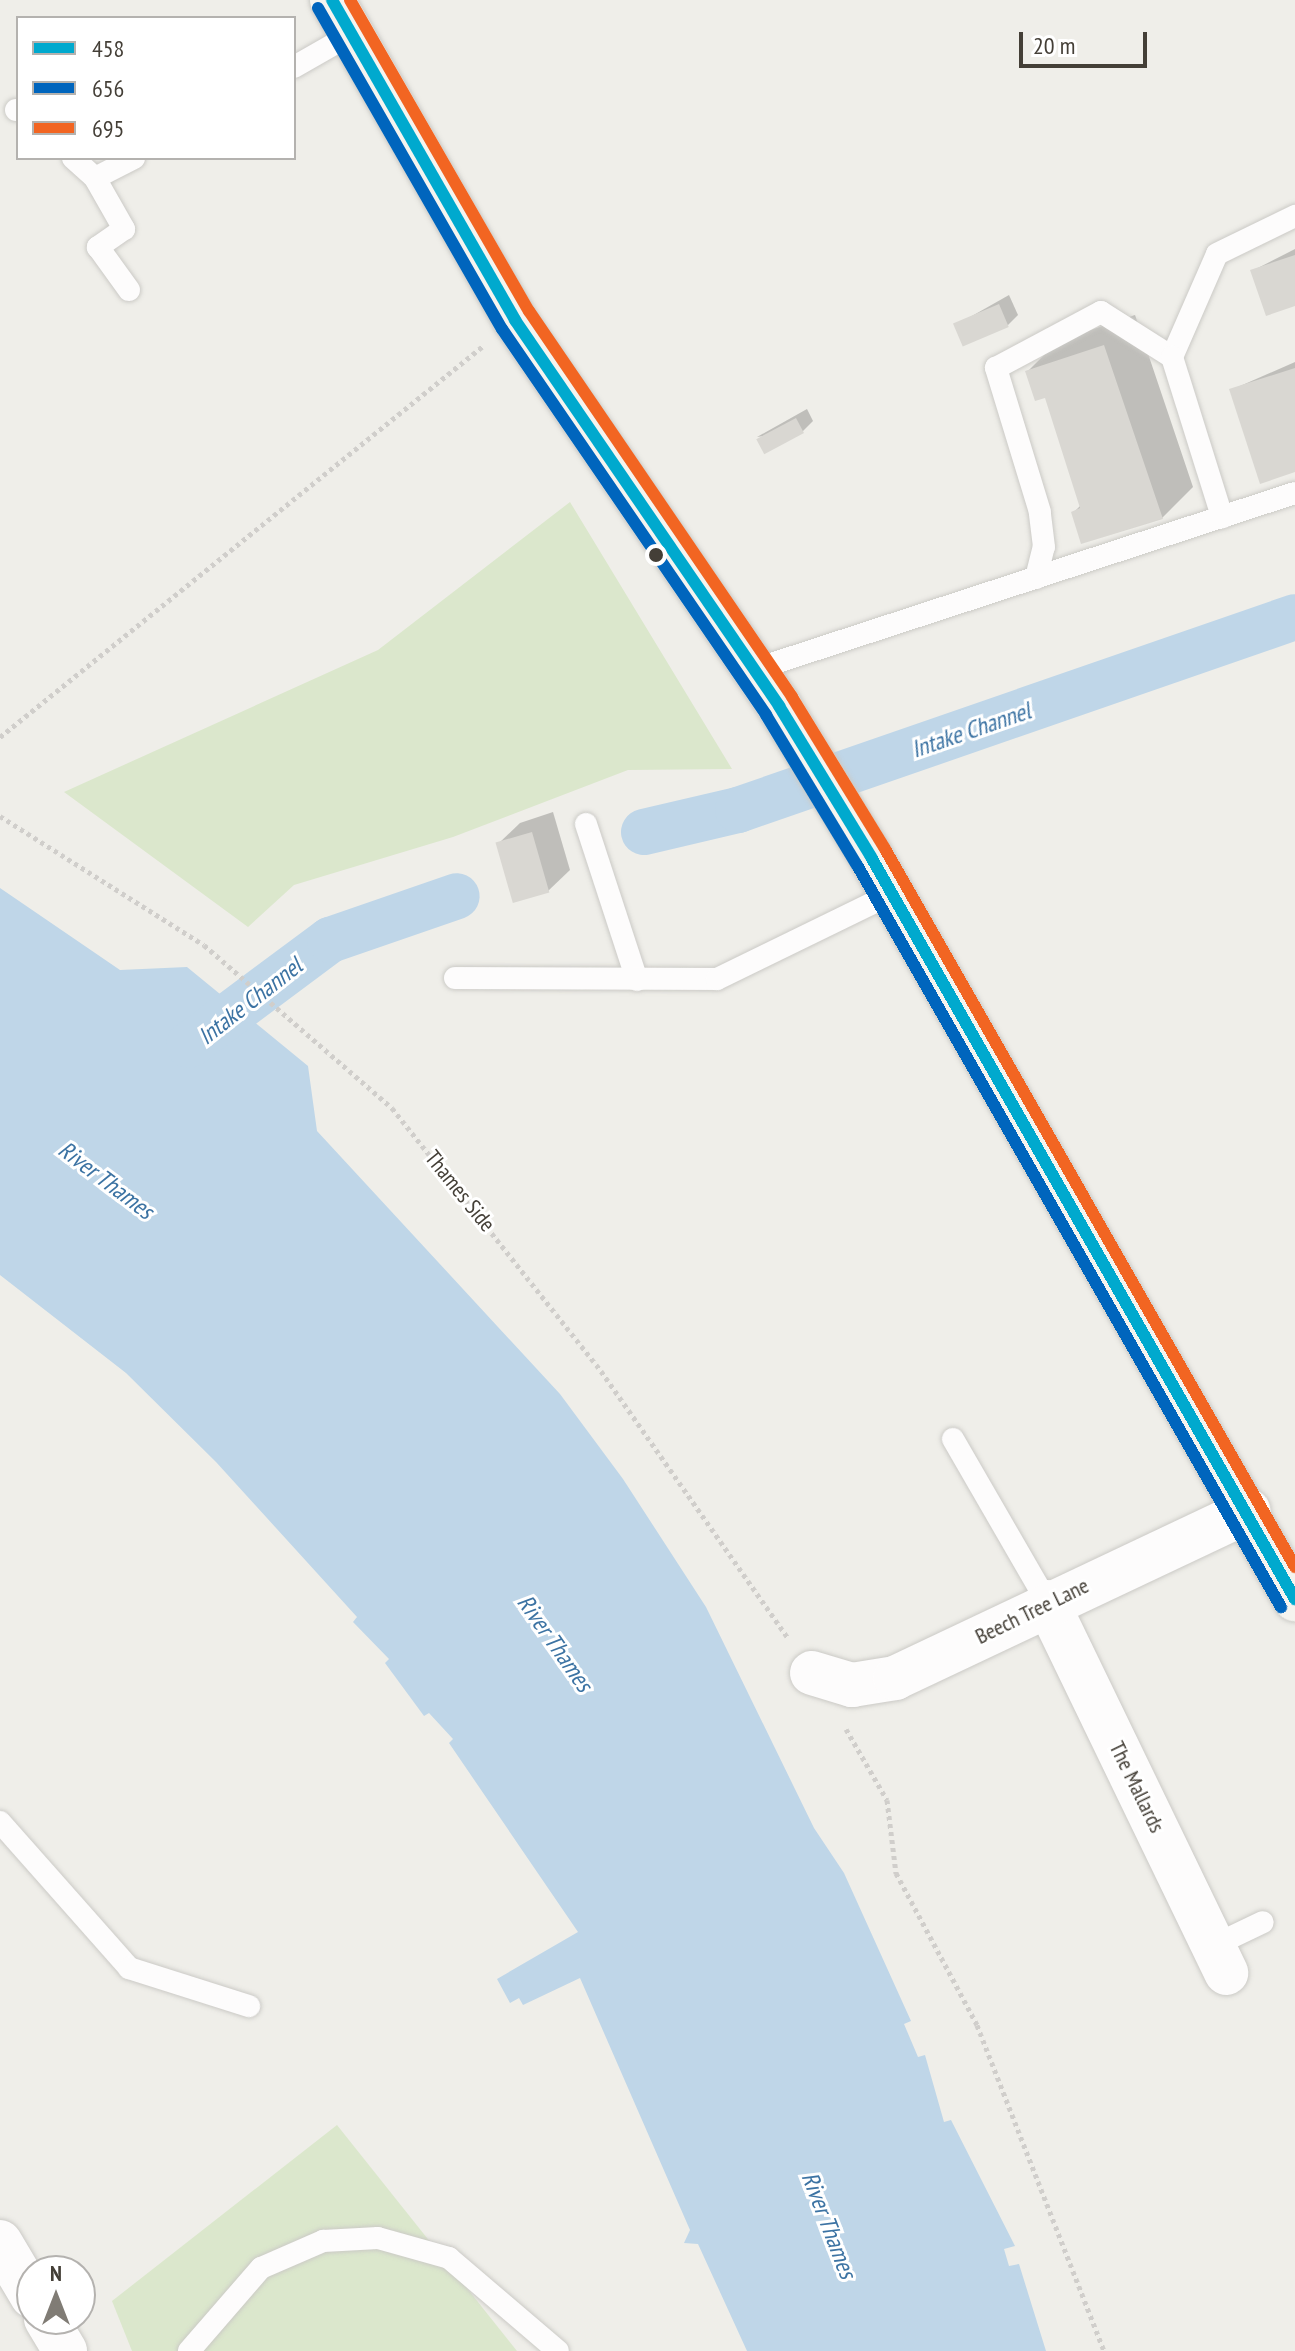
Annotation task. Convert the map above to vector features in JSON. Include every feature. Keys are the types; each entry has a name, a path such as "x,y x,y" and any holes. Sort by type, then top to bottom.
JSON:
{"main road":[{"path":"341,17 515,320 779,706 1249,1511 1295,1599"}],"street":[{"name":"Beech Tree Lane","path":"812,1673 852,1685 895,1678 1047,1602 1249,1511"},
{"name":"The Mallards","path":"1047,1602 1219,1959"},
{"path":"0,2242 16,2269"}],"lane":[{"path":"296,65 341,17"},
{"path":"75,160 95,178 124,229 98,247 129,290"},
{"path":"95,178 130,160"},
{"path":"1172,357 1217,254 1295,216"},
{"path":"1036,578 1044,547 1040,512 996,368 1101,312 1172,357 1222,517"},
{"path":"753,670 1295,493"},
{"path":"586,824 637,980"},
{"path":"455,978 717,979 881,876"},
{"path":"953,1439 1047,1602"},
{"path":"0,1822 129,1968 249,2006"},
{"path":"1219,1959 1263,1922"},
{"path":"189,2351 261,2268 323,2241 378,2238 449,2258 558,2351"}],"path":[{"path":"0,737 515,320"},
{"name":"Thames Side","path":"0,816 204,945 329,1051 437,1160 601,1371 812,1673 887,1800 896,1873 977,2025 1104,2351"}],"green space":[{"path":"570,502 732,769 628,770 453,837 294,885 248,927 64,792 378,650"},
{"path":"337,2125 517,2351 132,2351 112,2301"}],"water":[{"name":"River Thames","path":"0,888 120,970 187,967 308,1066 317,1131 560,1394 623,1479 706,1607 814,1828 844,1873 911,2021 904,2024 918,2057 925,2055 944,2122 951,2120 1015,2246 1004,2249 1009,2266 1019,2264 1046,2351 747,2351 698,2244 684,2243 690,2230 580,1978 523,2005 519,1998 510,2003 497,1979 578,1932 449,1743 453,1739 429,1713 424,1716 385,1663 389,1659 353,1622 357,1617 216,1462 126,1373 0,1275"}],"building":[{"path":"1295,255 1295,306 1266,316 1250,270"},
{"path":"999,304 1009,327 963,347 953,324"},
{"path":"1104,345 1163,519 1081,544 1071,512 1080,508 1045,398 1035,401 1025,371"},
{"path":"1295,368 1295,472 1260,484 1229,389"},
{"path":"796,418 804,433 764,454 756,439"},
{"path":"532,832 549,893 513,903 495,842"}],"waterway":[{"name":"Intake Channel","path":"644,832 738,810 1295,617"},
{"name":"Intake Channel","path":"189,1045 330,940 457,896"}],"transit line":[{"name":"458","path":"332,0 515,320 779,706 871,857 1295,1599"},
{"name":"695","path":"350,0 529,311 792,697 885,849 1295,1567"},
{"name":"656","path":"318,8 502,329 766,715 857,865 1281,1607"}]}
